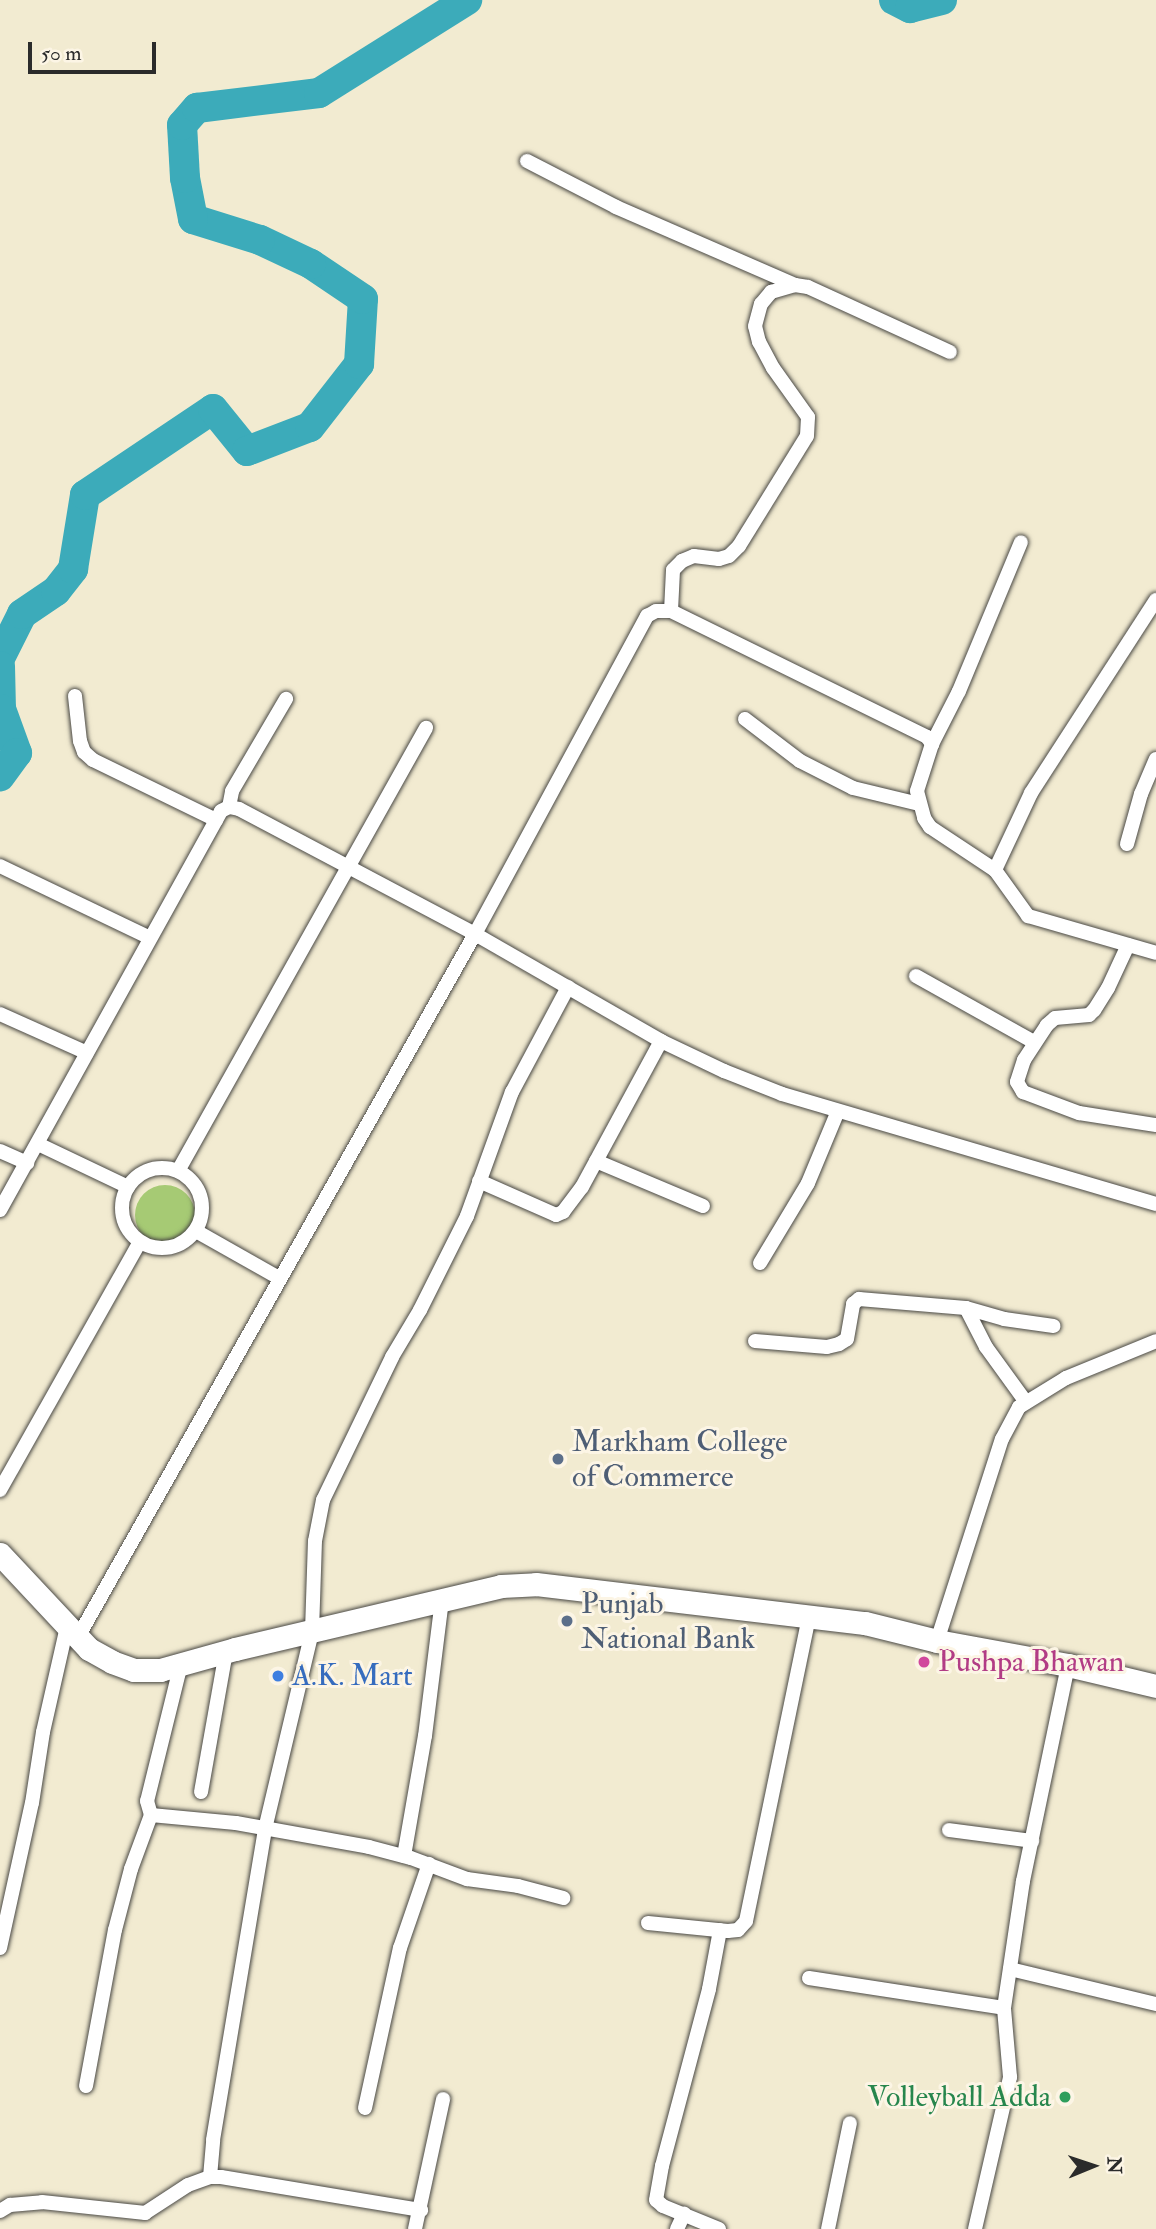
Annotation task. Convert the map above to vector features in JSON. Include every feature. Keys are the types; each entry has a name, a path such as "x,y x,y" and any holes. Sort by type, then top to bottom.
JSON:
{"main road":[{"path":"0,1554 89,1649 134,1670 160,1670 226,1651 502,1586 536,1584 866,1623 937,1641 1068,1665 1156,1686"}],"street":[{"path":"527,161 615,207 794,285 834,297 950,352"},
{"path":"670,611 673,570 682,561 694,556 719,559 734,551 807,436 808,417 773,368 759,342 755,326 761,304 771,292 794,285"},
{"path":"1021,542 959,691 932,744 917,791 919,804 930,827 995,870 1028,916 1156,953"},
{"path":"995,870 1031,793 1156,600"},
{"path":"0,1948 32,1803 43,1732 73,1632 475,934 647,616 656,611 670,611 904,724 926,737 932,744"},
{"path":"75,696 80,741 84,752 93,760 216,820"},
{"path":"229,807 232,791 286,699"},
{"path":"745,719 800,761 853,788 919,804"},
{"path":"178,1171 426,728"},
{"path":"1127,844 1141,794 1156,759"},
{"path":"0,1210 221,811 229,807 239,809 475,934 661,1041 782,1094 1156,1204"},
{"path":"0,866 150,938"},
{"path":"1128,945 1108,988 1094,1010 1089,1015 1055,1018 1034,1042 1017,1082 1023,1092 1079,1113 1156,1125"},
{"path":"916,976 1034,1042"},
{"path":"210,2177 219,2103 265,1829 312,1630 315,1541 323,1500 392,1357 452,1247 512,1092 568,987"},
{"path":"0,1014 87,1053"},
{"path":"479,1181 556,1214 570,1204 661,1041"},
{"path":"760,1263 808,1183 838,1111"},
{"path":"38,1143 128,1186"},
{"path":"0,1151 27,1163"},
{"path":"596,1161 703,1206"},
{"path":"166,1168 178,1171 196,1185 201,1196 201,1220 196,1231 187,1240 164,1249 140,1242 130,1234 121,1211 128,1186 144,1171 166,1168"},
{"path":"196,1231 279,1278"},
{"path":"0,1490 140,1242"},
{"path":"755,1341 827,1347 839,1344 847,1339 853,1304 859,1299 966,1308 1004,1319 1054,1326"},
{"path":"966,1308 986,1347 1026,1402"},
{"path":"937,1641 1002,1439 1014,1415 1026,1402 1066,1378 1156,1341"},
{"path":"404,1856 425,1736 442,1600"},
{"path":"648,1923 738,1930 746,1921 808,1616"},
{"path":"201,1792 226,1651"},
{"path":"86,2086 115,1930 131,1869 151,1815 147,1801 181,1664"},
{"path":"975,2229 1010,2077 1004,2008 1032,1841 1068,1665"},
{"path":"151,1815 236,1823 404,1856 467,1879 519,1886 563,1898"},
{"path":"950,1830 1032,1841"},
{"path":"365,2108 400,1948 429,1864"},
{"path":"719,2229 658,2204 656,2200 662,2166 709,1989 720,1930"},
{"path":"1010,1969 1156,2004"},
{"path":"808,1978 1004,2008"},
{"path":"415,2229 443,2099"},
{"path":"828,2229 850,2123"},
{"path":"0,2211 10,2204 42,2202 145,2213 188,2185 210,2177 421,2210"},
{"path":"677,2229 684,2214"}],"green space":[{"path":"159,1185 171,1185 190,1198 195,1215 193,1227 182,1240 171,1245 159,1245 140,1232 135,1221 135,1209 148,1190"}],"waterway":[{"path":"0,658 22,614 56,591 73,569 85,495 213,409 247,451 310,427 359,364 363,299 311,264 260,240 193,219 185,178 182,125 197,108 319,93 467,0"},
{"path":"894,0 910,8 942,0"},
{"path":"0,666 1,709 17,753 0,776"}],"place":[{"name":"Markham College of Commerce","path":"558,1459"},
{"name":"Punjab National Bank","path":"567,1621"},
{"name":"Pushpa Bhawan","path":"924,1662"},
{"name":"A.K. Mart","path":"278,1676"},
{"name":"Volleyball Adda","path":"1065,2097"}]}
